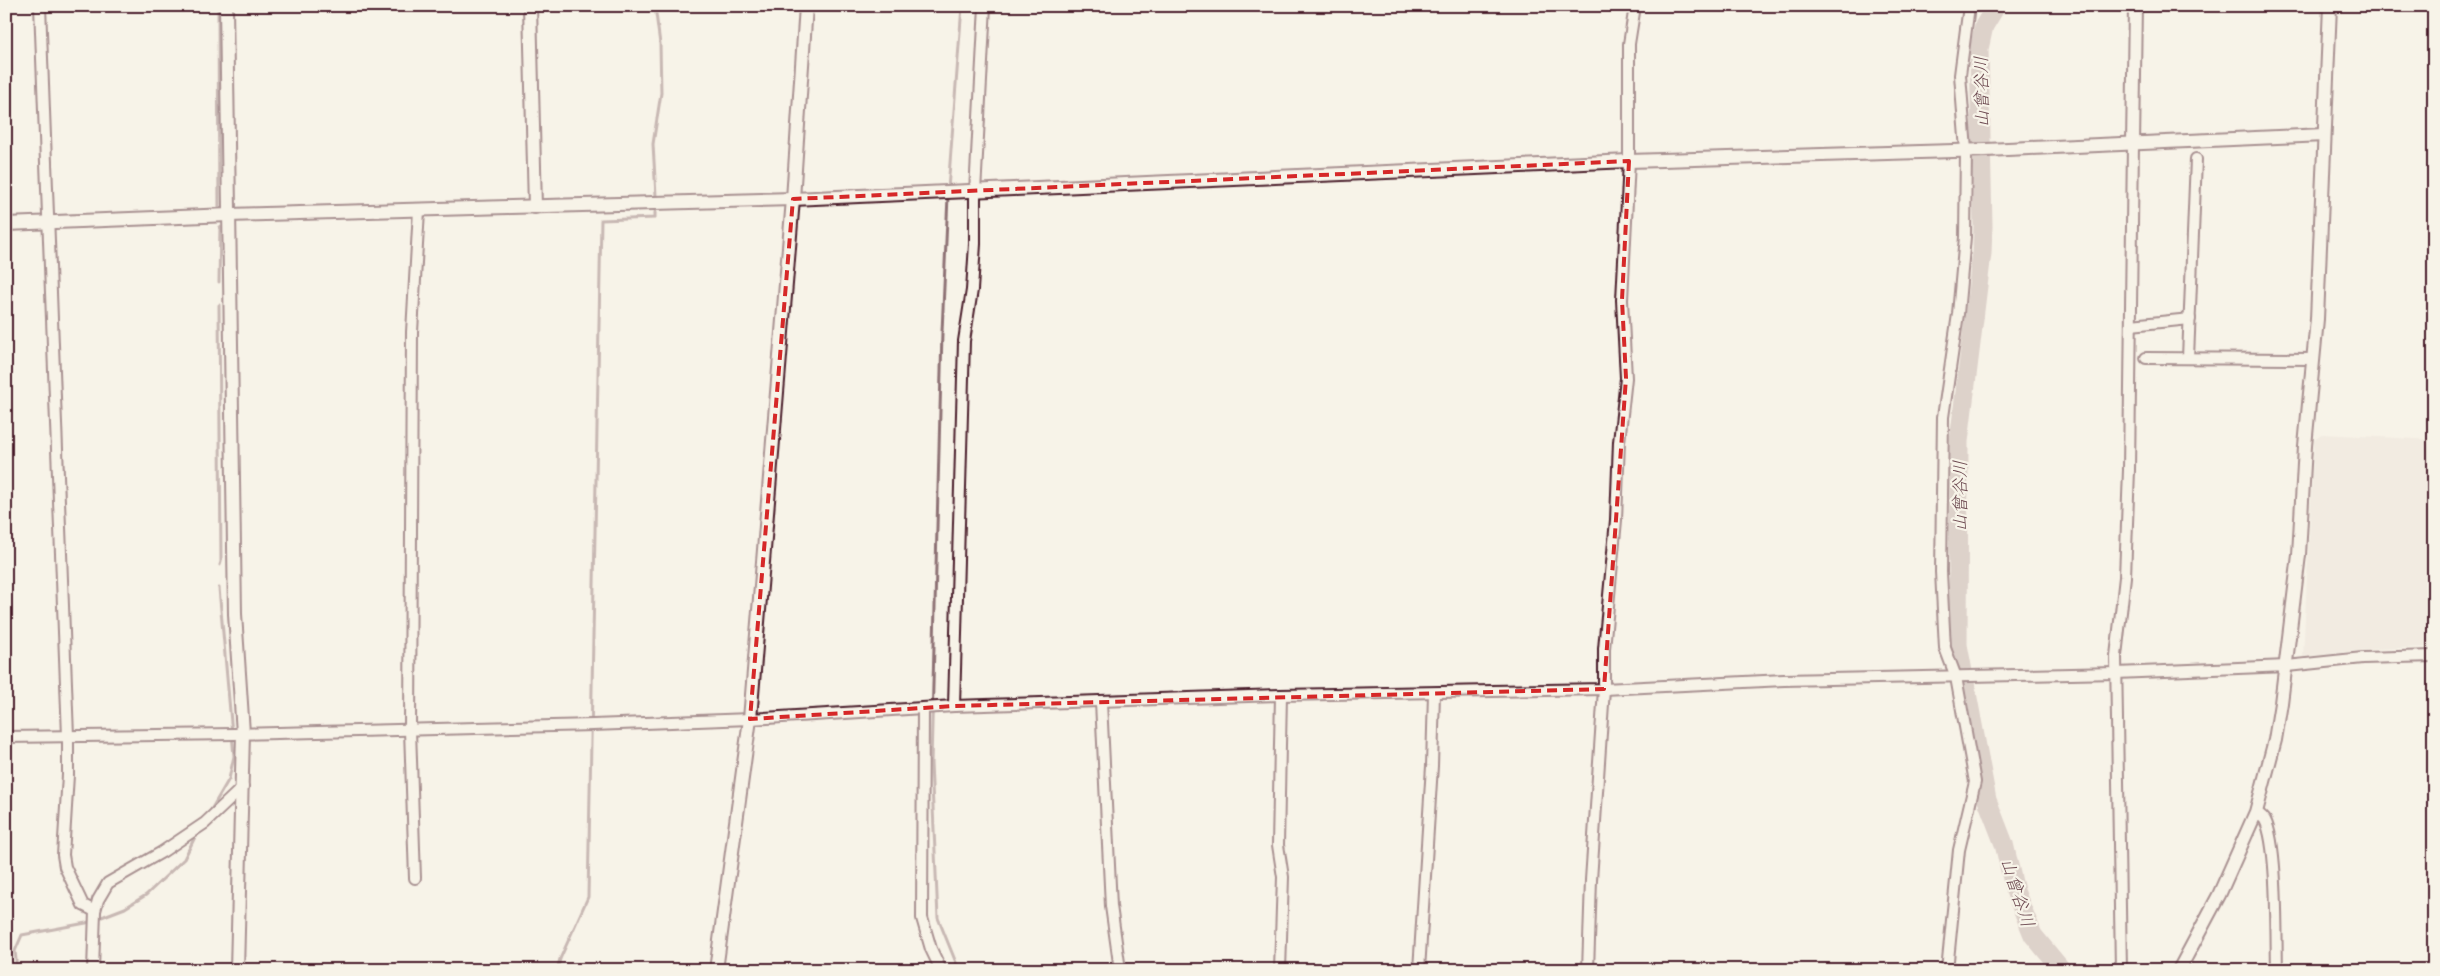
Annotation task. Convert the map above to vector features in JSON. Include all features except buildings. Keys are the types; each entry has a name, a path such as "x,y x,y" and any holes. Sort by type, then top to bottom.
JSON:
{"street":[{"path":"40,6 68,736 64,861 83,905 95,917"},
{"path":"226,6 236,734 243,787 237,970"},
{"path":"530,6 535,207"},
{"path":"716,970 750,719 793,199 806,6"},
{"path":"954,706 964,341 972,290 975,244 975,192 985,6"},
{"path":"1588,970 1591,880 1604,689 1604,649 1616,520 1619,442 1626,378 1622,300 1629,161 1629,44 1635,6"},
{"path":"1947,970 1960,844 1975,782 1961,677 1945,648 1942,631 1943,417 1958,314 1965,237 1977,150 1960,75 1969,6"},
{"path":"2121,970 2116,673 2125,577 2129,470 2134,6"},
{"path":"2179,970 2218,895 2256,812 2275,740 2287,666 2299,555 2304,446 2313,359 2322,212 2330,6"},
{"path":"6,224 229,215 793,199 1629,161 1977,150 2324,135"},
{"path":"2188,358 2196,159"},
{"path":"415,878 410,730 412,332 419,210"},
{"path":"2131,324 2190,318"},
{"path":"2146,358 2313,359"},
{"path":"6,737 236,734 590,725 750,719 954,706 1281,695 1434,694 1604,689 1784,680 2116,673 2287,666 2363,658 2434,656"},
{"path":"1419,970 1432,776 1434,694"},
{"path":"1280,970 1283,877 1278,845 1281,695"},
{"path":"1101,702 1111,906 1120,970"},
{"path":"923,708 922,918 931,949 941,970"},
{"path":"93,970 95,917 108,883 205,823 243,787"},
{"path":"2256,812 2265,819 2270,839 2273,864 2277,970"}],"highlighted area":[{"path":"1629,161 1622,300 1626,378 1604,689 954,706 750,719 793,199"}],"shaded area":[{"path":"2323,434 2434,440 2434,647 2378,649 2303,657 2314,440"}],"waterway":[{"path":"218,6 219,211"},
{"path":"655,6 660,44 661,93 653,144 656,196"},
{"path":"948,189 962,6"},
{"name":"山曾谷川","path":"1996,6 1984,26 1979,49 1983,226 1982,253 1959,441 1958,645 1987,800 2004,844 2015,891 2033,935 2062,970"},
{"path":"948,196 942,332 931,763 938,918 959,970"},
{"path":"557,970 560,959 588,897 601,220 655,218 655,212"},
{"path":"219,282 220,227"},
{"path":"219,305 220,565"},
{"path":"208,815 229,779 234,756 219,588"},
{"path":"17,970 15,951 22,935 86,923 125,908 146,895 184,859 198,831"}]}
